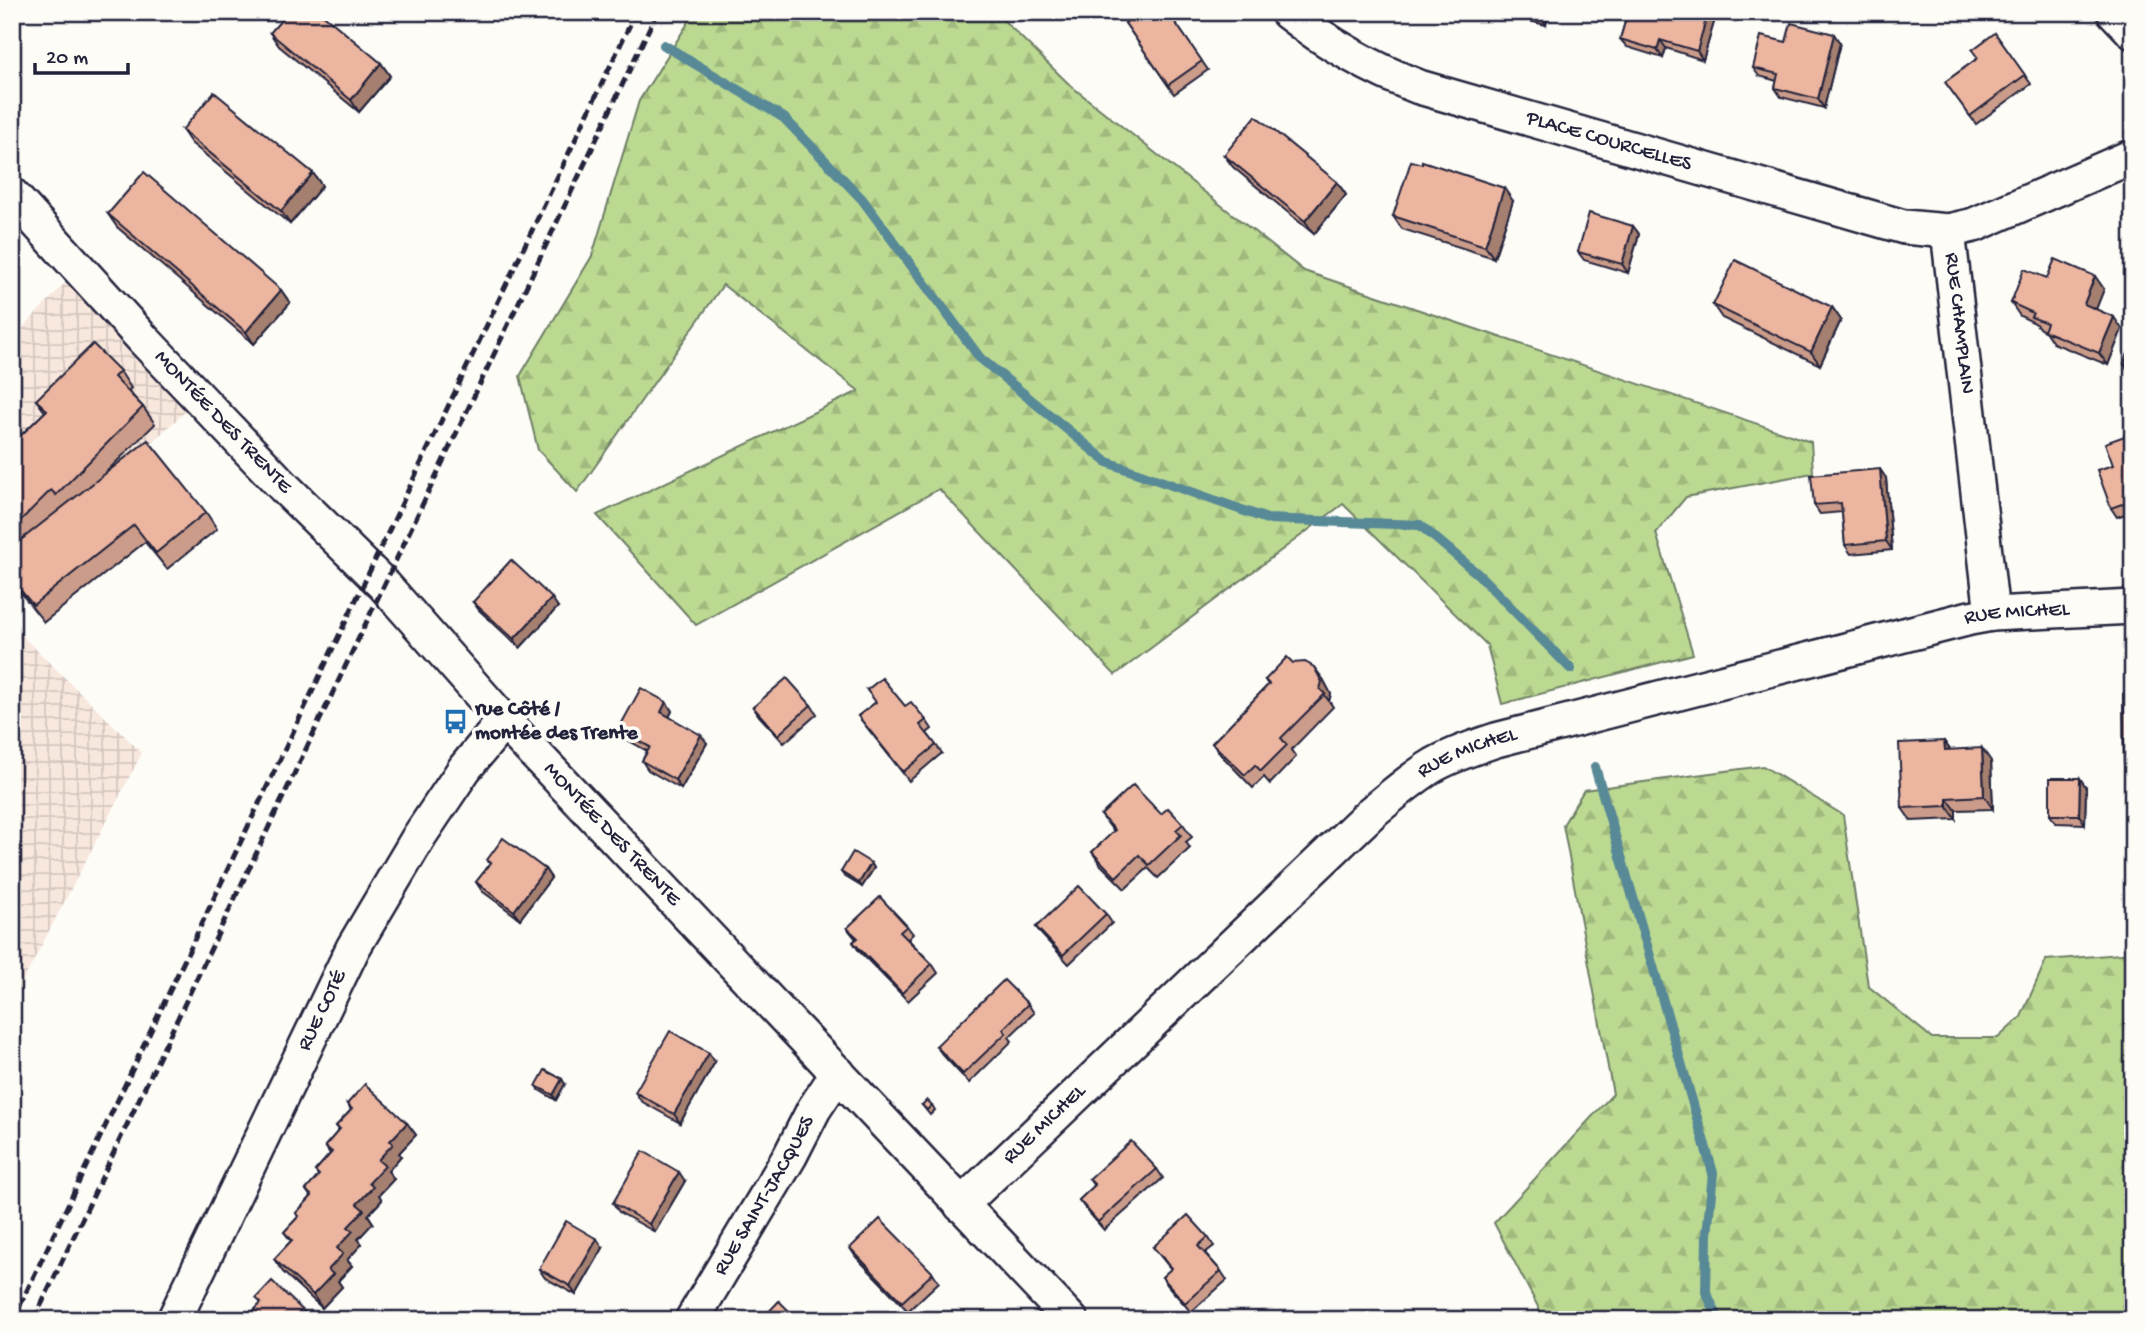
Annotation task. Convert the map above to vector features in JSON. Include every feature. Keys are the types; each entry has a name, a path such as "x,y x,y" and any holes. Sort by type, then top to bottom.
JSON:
{"street":[{"name":"PLACE COURCELLES","path":"1287,12 1350,56 1419,87 1904,227 1948,231"},
{"path":"2114,12 2133,32"},
{"name":"RUE CHAMPLAIN","path":"1992,614 1948,231 1974,225 2133,156"},
{"name":"MONTÉE DES TRENTE","path":"12,195 275,478 384,585 504,721 1071,1320"},
{"name":"RUE MICHEL","path":"961,1205 1371,812 1433,766 1496,740 1970,618 1992,614 2133,607"},
{"name":"RUE COTÉ","path":"174,1320 353,948 420,835 465,768 504,721"},
{"name":"RUE SAINT-JACQUES","path":"692,1320 790,1156 814,1109 838,1073"}],"shaded area":[{"path":"66,282 187,410 12,570 12,339"},
{"path":"12,626 142,753 12,1002"}],"green space":[{"path":"695,12 995,12 1071,86 1304,271 1811,442 1813,473 1686,497 1656,533 1693,654 1502,704 1487,645 1343,504 1115,675 939,489 696,625 597,515 859,391 723,285 577,492 538,450 520,376 592,256 639,101"},
{"path":"1763,766 1843,815 1868,986 1932,1038 1998,1038 2021,1017 2046,960 2133,953 2133,1320 1545,1320 1494,1223 1613,1094 1563,825 1584,790"}],"building":[{"path":"288,12 320,12 381,63 351,100 270,33"},
{"path":"1141,12 1168,12 1202,61 1168,85 1125,23"},
{"path":"1524,12 1541,12 1540,16"},
{"path":"1628,12 1708,12 1697,51 1660,40 1657,50 1620,39"},
{"path":"1791,23 1834,34 1818,99 1775,88 1778,74 1753,68 1761,36 1786,42"},
{"path":"1995,33 2025,75 1970,116 1945,82 1978,58 1972,50"},
{"path":"214,92 313,173 281,211 182,130"},
{"path":"1256,116 1337,182 1305,221 1224,155"},
{"path":"1411,161 1422,164 1422,161 1504,188 1485,246 1393,216"},
{"path":"144,172 281,290 246,332 108,214"},
{"path":"1589,213 1633,226 1622,264 1578,252"},
{"path":"2055,259 2095,276 2084,304 2114,317 2099,353 2044,331 2047,323 2031,317 2033,313 2011,303 2024,269 2047,278"},
{"path":"1735,260 1832,307 1811,352 1713,305"},
{"path":"2133,342 2133,368 2124,364"},
{"path":"93,344 120,371 114,377 143,407 56,495 51,490 12,529 12,444 47,410 36,400"},
{"path":"2133,433 2133,500 2111,508 2097,470 2113,465 2105,443"},
{"path":"148,440 206,512 156,553 134,525 33,605 12,580 12,547"},
{"path":"1880,469 1886,541 1845,545 1841,503 1814,505 1811,475"},
{"path":"511,560 552,598 514,639 473,602"},
{"path":"1287,657 1293,663 1305,662 1314,667 1322,682 1320,689 1325,694 1281,738 1287,745 1261,771 1255,765 1245,775 1212,743 1269,684 1265,680"},
{"path":"787,678 811,705 778,735 753,707"},
{"path":"882,678 905,706 911,702 926,720 920,725 936,745 903,772 858,716 876,702 867,690"},
{"path":"641,688 666,702 661,712 701,735 675,780 642,761 650,747 618,730"},
{"path":"2133,688 2133,762 2124,762 2123,694"},
{"path":"1944,741 1945,750 1982,748 1984,796 1947,798 1947,806 1902,808 1899,743"},
{"path":"2050,778 2080,778 2079,815 2050,815"},
{"path":"1133,785 1161,814 1168,808 1183,824 1176,830 1181,835 1149,865 1139,855 1116,877 1092,852 1115,830 1101,815"},
{"path":"503,838 545,869 514,911 476,882 491,863 487,860"},
{"path":"853,852 871,863 859,883 841,872"},
{"path":"1079,886 1106,914 1063,955 1036,927"},
{"path":"880,897 907,926 900,932 932,964 902,993 853,942 858,938 847,928"},
{"path":"1004,980 1028,1004 1003,1029 1006,1033 963,1074 936,1046"},
{"path":"670,1031 709,1053 674,1114 635,1092"},
{"path":"545,1070 562,1079 553,1095 536,1086"},
{"path":"365,1084 407,1123 390,1141 393,1144 378,1160 385,1166 369,1183 373,1187 357,1204 364,1210 348,1227 353,1231 337,1248 343,1254 328,1270 333,1274 313,1295 274,1259 292,1240 284,1232 299,1216 296,1213 312,1196 306,1190 319,1175 315,1171 332,1152 325,1146 340,1129 336,1126 352,1109 347,1104"},
{"path":"927,1100 932,1105 927,1110 922,1105"},
{"path":"1131,1141 1157,1169 1098,1222 1079,1200 1095,1185 1089,1179"},
{"path":"643,1151 679,1172 649,1224 613,1203"},
{"path":"1188,1215 1208,1237 1198,1246 1221,1271 1185,1303 1162,1277 1172,1268 1153,1247"},
{"path":"880,1219 933,1273 902,1302 850,1248"},
{"path":"566,1221 597,1239 570,1286 539,1269"},
{"path":"272,1281 313,1320 245,1320 261,1303 256,1298"},
{"path":"779,1301 798,1320 761,1320"}],"waterway":[{"path":"664,45 784,118 862,199 980,358 1107,462 1267,519 1420,525 1479,575 1571,669"},
{"path":"1595,767 1713,1173 1707,1235 1706,1292 1719,1320"}],"railway":[{"path":"13,1320 636,12"},
{"path":"34,1320 657,12"}],"place":[{"name":"rue Côté / montée des Trente","path":"455,722"}]}
